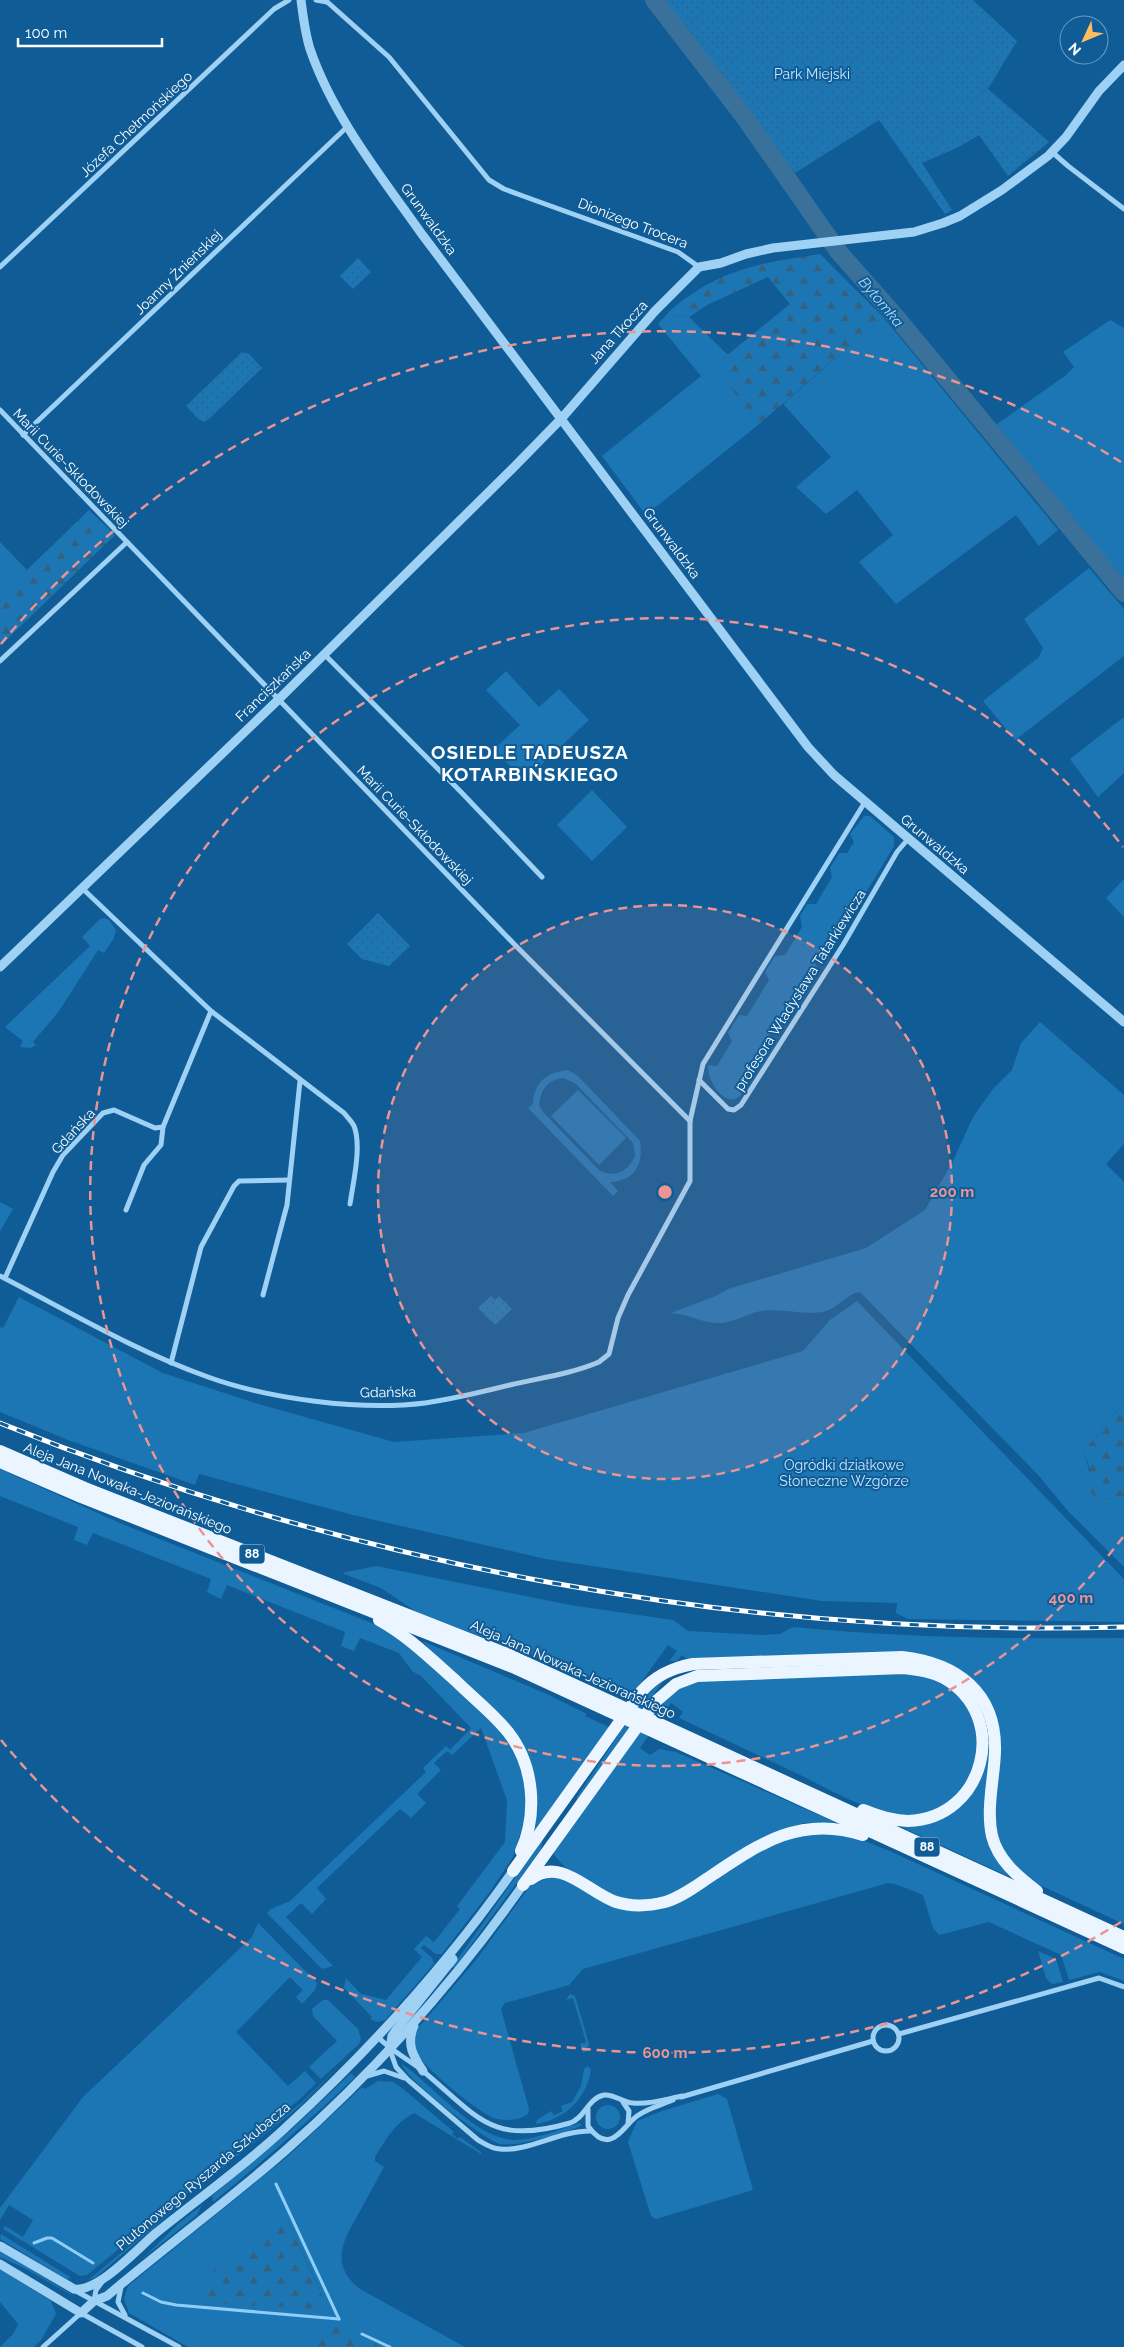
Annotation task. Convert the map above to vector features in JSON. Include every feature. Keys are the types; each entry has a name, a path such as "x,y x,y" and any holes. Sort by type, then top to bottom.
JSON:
{"main road":[{"name":"Aleja Jana Nowaka-Jeziorańskiego","path":"0,1452 85,1488 496,1650 908,1850 1124,1948"},
{"name":"Aleja Jana Nowaka-Jeziorańskiego","path":"0,1462 81,1497 601,1702"},
{"path":"342,1599 410,1639 502,1724 516,1743 525,1765 531,1789 532,1808 523,1847 513,1871"},
{"path":"513,1871 641,1692 649,1683 670,1670 693,1664 902,1656 937,1663 956,1673 972,1687 982,1700 992,1724 994,1738 990,1824 995,1845 1008,1866 1056,1906"},
{"path":"524,1885 654,1702 666,1691 687,1679 697,1676 903,1668 917,1670 944,1678 956,1687 967,1698 979,1721 983,1749 978,1774 972,1785 943,1812 908,1821 893,1820 798,1788"},
{"name":"Aleja Jana Nowaka-Jeziorańskiego","path":"666,1732 798,1788 1124,1937"},
{"path":"551,1816 548,1831 549,1849 553,1861 565,1873 588,1888 617,1902 630,1905 655,1904 669,1901 766,1841 795,1830 833,1828 852,1831 908,1850"},
{"path":"524,1885 543,1872 553,1870 565,1873"}],"street":[{"name":"Józefa Chełmońskiego","path":"0,267 274,9 289,0"},
{"name":"Grunwaldzka","path":"301,0 310,48 326,87 348,126 421,232 808,747 834,776 1124,1022"},
{"name":"Dionizego Trocera","path":"316,0 326,1 389,57 490,180 504,189 671,249 687,257 699,267"},
{"path":"699,267 721,264 746,254 818,242 914,232 943,223 965,213 1002,190 1052,152 1099,91 1124,65"},
{"name":"Joanny Żnieńskiej","path":"23,435 348,126"},
{"path":"1052,152 1124,209"},
{"name":"Jana Tkocza","path":"561,419 655,311 699,267"},
{"name":"Marii Curie-Skłodowskiej","path":"0,410 278,700 690,1121"},
{"name":"Franciszkańska","path":"0,967 278,700 561,419"},
{"name":"Marii Curie-Skłodowskiej","path":"0,661 127,542"},
{"path":"324,654 542,877"},
{"path":"690,1121 703,1064 865,802"},
{"name":"profesora Władysława Tatarkiewicza","path":"699,1080 728,1109 734,1110 741,1105 843,945 897,852 908,839"},
{"path":"82,888 210,1011 300,1081 338,1107 354,1126 356,1160 350,1204"},
{"path":"126,1210 144,1165 160,1145 164,1127 210,1011"},
{"path":"263,1295 281,1234 287,1205 300,1081"},
{"name":"Gdańska","path":"164,1127 155,1128 114,1110 103,1113 63,1155 2,1277 171,1363 226,1383 325,1402 382,1404 425,1403 461,1397 592,1365 604,1359 611,1348 618,1318 628,1295 690,1182 690,1121"},
{"path":"171,1363 201,1247 234,1186 239,1181 289,1180"},
{"name":"Plutonowego Ryszarda Szkubacza","path":"0,2246 60,2282 81,2290 107,2276 282,2130 378,2037 431,1978 513,1871"},
{"path":"43,2347 94,2301 107,2296 271,2163 362,2078 417,2020 470,1957 524,1885"},
{"path":"489,1904 442,1975 392,2036 390,2050 396,2067 408,2080 478,2140 490,2147 509,2149 565,2134 592,2131"},
{"path":"899,2034 1090,1980 1106,1979 1124,1987"},
{"path":"417,2020 411,2034 410,2045 413,2057 423,2071"},
{"path":"882,2025 894,2027 899,2034 899,2042 890,2051 878,2049 873,2042 876,2030 882,2025"},
{"path":"378,2037 390,2050 404,2057 423,2071 479,2119 505,2130 523,2131 578,2120 599,2097 611,2095 633,2104 682,2096 873,2042"},
{"path":"362,2078 374,2072 384,2072 393,2073 408,2080"},
{"path":"588,2109 587,2121 592,2131 602,2137 615,2137 624,2131 628,2124 643,2112 682,2096"},
{"path":"621,2099 628,2110 628,2124"},
{"path":"0,2264 142,2347"},
{"name":"Plutonowego Ryszarda Szkubacza","path":"94,2301 96,2290 107,2276"},
{"path":"60,2282 179,2347"},
{"path":"122,2284 117,2297 119,2308 126,2317 135,2323"}],"green space":[{"name":"Park Miejski","path":"661,0 973,0 1017,41 988,89 1049,142 1008,176 979,135 957,148 922,163 952,210 945,214 879,120 795,173"},
{"path":"820,254 883,317 758,425 715,365 790,304 768,277 707,305 689,317 671,315 671,310 706,285 741,270"},
{"path":"358,258 371,272 353,289 340,276"},
{"path":"671,310 672,315 689,317 728,355 715,365 758,425 646,515 602,456 701,376 658,324"},
{"path":"883,317 1058,530 1039,546 1016,515 896,604 859,562 893,535 857,490 826,514 796,487 831,457 783,404"},
{"path":"1110,320 1124,328 1124,584 993,427 1066,375 1074,367 1063,352"},
{"path":"242,352 249,354 262,368 210,418 204,422 198,419 186,406"},
{"path":"89,510 115,535 0,646 0,596"},
{"path":"0,542 27,570 0,596"},
{"path":"1089,568 1124,609 1124,656 1015,740 983,701 1039,657 1043,648 1024,619"},
{"path":"506,671 539,707 559,689 589,720 524,781 494,749 520,725 486,690"},
{"path":"1124,717 1124,773 1098,797 1070,759"},
{"path":"592,790 627,827 592,861 557,825"},
{"path":"864,816 870,816 894,837 894,846 861,901 850,903 840,919 844,929 837,939 828,939 814,961 818,970 806,989 795,992 768,1037 771,1046 760,1065 752,1062 739,1083 745,1088 740,1096 728,1099 716,1089 709,1073 708,1065 717,1066 732,1041 728,1033 739,1015 747,1016 769,980 765,972 775,956 785,955 802,927 800,916 807,904 816,904 832,877 830,868 839,853 847,853 854,842 850,834"},
{"path":"1124,879 1124,917 1106,898"},
{"path":"378,913 410,946 389,966 362,959 347,944"},
{"path":"100,919 109,920 116,930 114,938 104,953 98,950 59,1011 33,1042 36,1045 31,1048 20,1047 23,1041 6,1026 90,946 82,937"},
{"path":"1040,1022 1124,1095 1124,1144 1106,1164 1124,1182 1124,1403 1084,1451 1096,1498 1116,1499 1124,1505 1124,1567 1068,1511 1039,1476 860,1292 823,1312 761,1311 722,1323 671,1313 718,1295 728,1289 866,1248 925,1210 952,1163 973,1117 993,1089 1012,1070 1021,1043"},
{"path":"568,1070 578,1076 640,1141 639,1164 636,1170 625,1179 610,1182 618,1191 613,1196 528,1108 533,1104 539,1084 548,1076","holes":["563,1078 575,1083 633,1143 635,1156 629,1166 621,1172 611,1174 600,1171 543,1112 539,1105 543,1090 549,1083"]},
{"path":"578,1090 626,1138 599,1165 551,1116"},
{"path":"0,1202 13,1209 0,1231"},
{"path":"491,1296 495,1300 499,1296 512,1309 495,1325 478,1308"},
{"name":"Ogródki działkowe Słoneczne Wzgórze","path":"19,1297 163,1373 255,1403 394,1442 524,1433 803,1351 830,1320 857,1301 1124,1579 1124,1622 908,1619 896,1613 897,1603 822,1601 546,1559 353,1515 199,1474 195,1485 68,1440 0,1412 0,1327 3,1328"},
{"path":"1124,1403 1124,1505 1116,1499 1096,1498 1086,1488 1090,1470 1084,1451"},
{"path":"0,1469 122,1524 379,1626 400,1638 496,1725 514,1749 523,1775 527,1812 513,1857 489,1893 442,1954 436,1954 424,1945 421,1948 432,1958 434,1964 385,2020 377,2022 370,2019 372,2017 344,1988 346,1978 361,1994 386,2000 422,1957 414,1949 426,1936 434,1942 460,1909 457,1906 505,1842 507,1800 481,1728 452,1755 447,1751 434,1763 441,1770 417,1794 426,1803 411,1818 400,1809 317,1888 326,1899 312,1914 301,1903 286,1917 333,1966 322,1969 267,1913 271,1909 290,1901 426,1772 423,1768 446,1746 450,1750 471,1728 421,1676 412,1671 399,1653 360,1638 354,1651 341,1646 345,1632 227,1585 221,1599 207,1592 211,1579 93,1533 87,1545 74,1540 78,1527 0,1496"},
{"path":"376,1566 570,1605 673,1620 688,1631 762,1635 780,1634 793,1627 876,1634 959,1637 1124,1638 1124,1924 1031,1881 1006,1857 997,1837 994,1807 998,1744 975,1684 952,1665 927,1655 896,1653 690,1661 682,1655 677,1661 669,1661 677,1651 668,1645 632,1695 609,1684 418,1613 381,1588 342,1573"},
{"path":"422,1641 549,1695 587,1714 585,1716 609,1727 532,1834 530,1765"},
{"path":"903,1662 928,1665 943,1670 963,1684 977,1702 985,1720 989,1739 985,1817 988,1837 994,1853 1010,1877 901,1827 929,1823 957,1808 972,1793 981,1775 986,1756 986,1736 981,1717 972,1699 959,1684 941,1672 918,1665 903,1664 685,1671"},
{"path":"904,1672 932,1678 951,1688 968,1711 975,1730 976,1749 973,1768 964,1786 951,1800 934,1811 913,1816 900,1816 870,1808 679,1718 683,1712 671,1703 640,1748 650,1755 659,1749 676,1752 837,1823 804,1823 764,1837 668,1897 635,1900 618,1898 592,1886 565,1867 554,1855 553,1852 656,1708 674,1691 699,1681"},
{"path":"666,1677 578,1800 576,1798 648,1691"},
{"path":"834,1832 857,1838 892,1852 1124,1959 1124,1981 1100,1972 1069,1980 1061,1955 989,1922 939,1935 933,1928 923,1895 888,1883 583,1969 569,1985 505,2003 501,2009 529,2109 528,2114 520,2118 502,2120 494,2118 476,2108 429,2068 417,2053 415,2040 419,2027 476,1960 530,1886 554,1875 643,1911 786,1838"},
{"path":"543,1838 541,1850 454,1968 452,1967"},
{"path":"258,1923 317,1983 315,1990 302,2004 296,1997 303,1990 290,1977 236,2032 288,2086 305,2071 316,2083 298,2101 207,2173 208,2176 87,2275 80,2276 3,2229 5,2226 23,2237 33,2220 9,2205 0,2220 0,2208 83,2097 252,1937"},
{"path":"1038,1951 1056,1959 1063,1982 1052,1984 1046,1978"},
{"path":"570,1994 575,1996 589,2044 587,2051 583,2053 580,2044 586,2042 573,1998 566,2000"},
{"path":"323,2000 328,2000 358,2029 361,2039 359,2044 321,2079 309,2067 337,2041 313,2016 312,2009"},
{"path":"402,2064 471,2122 501,2138 524,2139 540,2136 580,2123 582,2125 542,2139 501,2144 463,2121 429,2094 405,2071"},
{"path":"340,2065 300,2106 215,2174 209,2176 301,2103"},
{"path":"588,2066 591,2070 585,2090 573,2106 557,2118 536,2124 537,2120 551,2111 554,2115 563,2111 561,2106 572,2102 581,2086 584,2069"},
{"path":"351,2073 355,2077 338,2093 213,2202 212,2196 290,2131"},
{"path":"378,2081 393,2082 454,2132 452,2134 458,2139 460,2137 481,2152 481,2154 414,2113 407,2117 392,2132 375,2157 375,2161 384,2167 349,2231 342,2251 344,2270 350,2280 360,2289 465,2347 376,2347 377,2345 314,2338 314,2347 188,2347 129,2313 124,2299 128,2286 287,2157 362,2087 365,2089","holes":["282,2219 288,2221 323,2297"]},
{"path":"718,2094 727,2099 753,2190 656,2219 651,2216 628,2142 637,2121 662,2111"},
{"path":"608,2105 613,2106 619,2112 619,2122 613,2128 608,2129 603,2128 597,2122 596,2117 597,2112 603,2106"},
{"path":"189,2197 96,2277 87,2281"},
{"path":"202,2205 197,2215 141,2260 178,2224"},
{"path":"282,2219 288,2221 323,2298 316,2309 209,2303 203,2278"},
{"path":"1,2234 70,2277 68,2280 0,2239"},
{"path":"0,2251 71,2295 26,2269 0,2257"},
{"path":"0,2269 51,2301 56,2314 41,2340 34,2347 0,2347 13,2334 18,2324 0,2302"},
{"path":"326,2322 336,2322 377,2344 376,2347 314,2347 314,2338"}],"waterway":[{"name":"Bytomka","path":"654,0 745,118 838,251 897,318 1124,593"},
{"path":"276,2184 339,2319"},
{"path":"34,2243 52,2238 93,2263"},
{"path":"143,2293 161,2302 176,2305 339,2319"},
{"path":"362,2334 390,2347"}],"railway":[{"path":"0,1423 135,1473 272,1517 411,1553 551,1583 694,1605 837,1620 980,1627 1124,1627"}],"district":[{"name":"OSIEDLE TADEUSZA KOTARBIŃSKIEGO","path":"530,763"}]}
